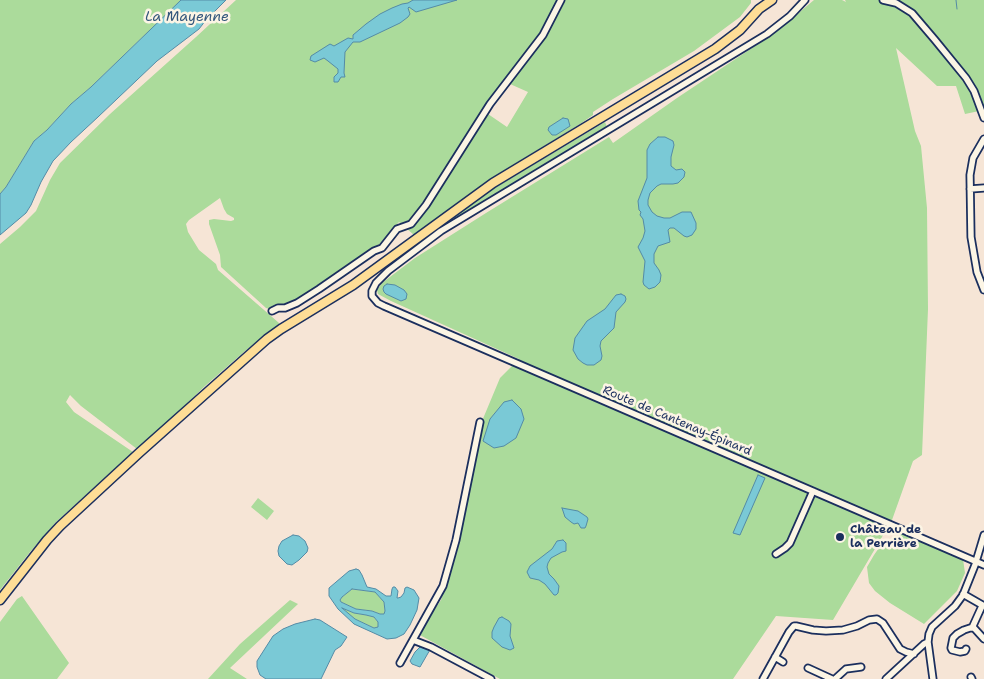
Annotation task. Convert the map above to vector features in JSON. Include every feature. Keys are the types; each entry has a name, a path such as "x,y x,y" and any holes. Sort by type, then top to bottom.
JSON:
{"main road":[{"path":"760,9 764,0"},
{"path":"0,600 60,526 267,339 360,280 493,184 715,49 740,30 760,9 772,0"}],"street":[{"path":"272,311 297,303 374,251 382,248 397,229 411,224 426,205 490,104 543,35 561,0"},
{"name":"Route de Cantenay-Épinard","path":"805,0 790,16 767,34 441,232 388,271 376,283 372,296 378,303 384,306 984,565"},
{"path":"883,0 896,3 912,13 966,78 974,91 984,118"},
{"path":"984,139 975,154 970,169 971,237 977,272 984,290"},
{"path":"970,189 984,188"},
{"path":"400,663 443,586 456,540 480,422"},
{"path":"776,554 790,543 813,491"},
{"path":"934,679 928,634 932,627 955,606 963,594 976,562 984,535"},
{"path":"963,594 983,606 972,628"},
{"path":"763,679 794,626 826,631 843,630 869,620 877,619 883,623 900,649 914,654"},
{"path":"966,649 960,652 952,650 951,646 953,638 964,630 974,628 984,639"},
{"path":"413,640 431,647 491,679"},
{"path":"886,679 928,642"},
{"path":"776,657 783,662"},
{"path":"808,668 833,679 846,669 861,667"}],"green space":[{"path":"0,0 181,0 34,141 0,194"},
{"path":"236,0 560,0 545,28 492,101 494,104 488,114 507,127 528,92 510,84 548,33 564,0 751,0 751,3 740,17 694,51 613,99 593,112 593,115 580,124 487,181 414,235 399,222 376,248 372,248 365,256 299,300 281,307 266,308 221,267 220,255 209,220 231,221 234,218 227,214 220,198 189,220 186,224 188,232 199,250 216,264 218,270 279,324 205,386 137,449 81,406 70,395 66,402 74,412 133,452 56,522 0,590 0,244 36,211 60,163 110,114"},
{"path":"814,0 842,0 846,2 845,0 984,0 984,110 965,114 956,86 937,86 896,48 915,131 921,146 927,208 928,309 922,455 913,461 892,520 833,620 776,616 733,679 500,679 418,634 441,600 455,557 477,433 500,378 519,359 391,301 378,294 377,290 382,283 415,258 486,213 609,137 613,143 776,32"},
{"path":"605,122 607,127 455,220 454,216 456,214 493,189"},
{"path":"258,498 274,511 267,520 251,507"},
{"path":"902,533 963,559 965,573 957,591 924,624 890,603 875,591 869,583 867,567 874,555 881,545"},
{"path":"352,589 375,592 384,602 384,614 356,609 341,602 342,597"},
{"path":"22,596 69,663 57,679 0,679 0,622 17,599"},
{"path":"290,600 298,604 230,668 247,679 208,679 240,644"},
{"path":"343,608 354,613 374,617 378,622 378,627 374,628 355,619"}],"water":[{"name":"La Mayenne","path":"181,0 226,0 199,29 157,61 71,142 53,161 26,213 0,235 0,194 34,141"},
{"path":"413,0 457,0 416,12 409,7 410,14 400,23 360,42 353,42 345,52 345,77 341,77 338,82 334,82 334,77 338,73 338,69 328,61 324,58 315,62 310,60 311,56 330,44 334,46 348,38 353,39 353,35 380,14"},
{"path":"563,118 568,119 570,126 556,135 552,135 548,130 549,127"},
{"path":"658,137 665,137 673,141 671,166 676,170 682,169 685,172 684,177 678,183 657,186 650,193 648,205 652,212 664,218 670,218 682,212 691,212 696,223 696,229 692,235 687,237 674,228 668,230 670,242 658,246 654,254 654,263 661,275 660,282 655,287 649,289 643,282 645,261 638,247 645,231 638,201 647,178 647,150 650,144"},
{"path":"387,284 395,285 404,290 407,294 406,299 401,301 386,294 383,289"},
{"path":"621,294 626,299 616,312 614,328 601,341 601,360 594,365 583,363 578,359 573,350 575,338 587,321 605,309 616,295"},
{"path":"512,400 521,409 524,419 516,438 504,446 494,448 483,441 490,419 504,402"},
{"path":"758,475 765,478 740,535 733,533"},
{"path":"562,508 578,511 587,517 585,528 581,528 578,523 574,524 565,517"},
{"path":"293,535 299,536 305,541 308,548 307,552 292,565 287,564 279,556 278,551 282,541"},
{"path":"563,540 566,543 566,551 551,558 547,567 549,574 559,586 558,593 554,595 545,584 530,578 527,572 530,566 552,549 557,541"},
{"path":"359,570 367,587 376,589 386,596 391,596 393,587 398,591 397,598 401,597 407,587 414,590 419,598 417,610 404,634 396,638 387,639 354,624 338,609 329,596 329,588 349,571","holes":["352,589 375,592 384,602 384,614 356,609 341,602 342,597","342,608 354,613 374,617 378,622 378,627 374,628 355,619"]},
{"path":"502,617 511,624 510,636 514,648 510,650 502,647 492,638 494,627 499,618"},
{"path":"315,619 320,620 347,637 341,646 335,650 321,679 266,679 260,675 257,661 273,636 295,624"},
{"path":"421,646 431,648 420,667 412,664 410,661"}],"waterway":[{"path":"956,0 957,9"}],"place":[{"name":"Château de la Perrière","path":"840,537"}]}
